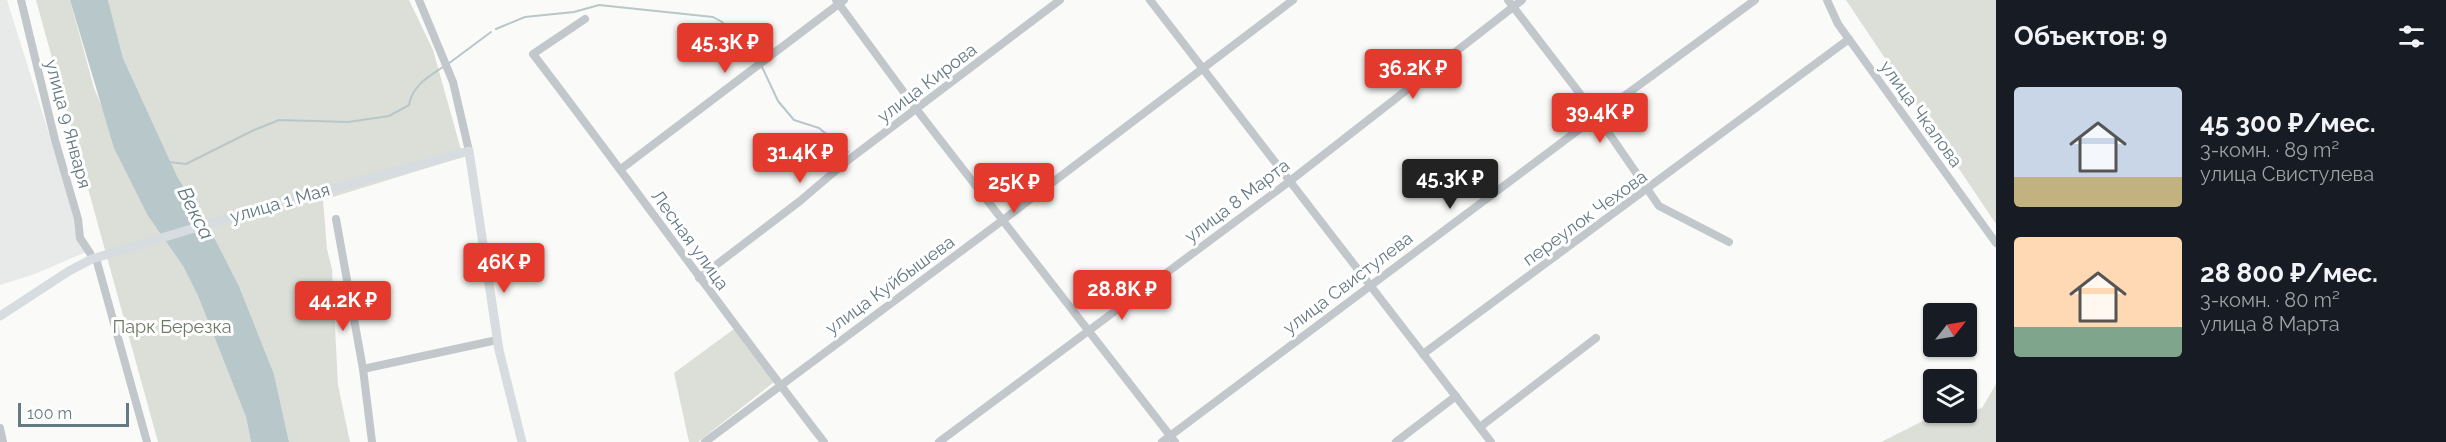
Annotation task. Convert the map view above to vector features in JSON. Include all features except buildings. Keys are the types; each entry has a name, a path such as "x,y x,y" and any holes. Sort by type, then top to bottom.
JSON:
{"main road":[{"name":"улица 1 Мая","path":"0,316 69,271 92,259 244,213 469,151"},
{"path":"469,151 497,340 522,442"}],"street":[{"name":"улица 9 Января","path":"21,0 55,140 78,219 80,238 90,253"},
{"path":"419,0 453,82 469,151"},
{"name":"улица Кирова","path":"699,278 800,201 847,161 1060,0"},
{"path":"1150,0 1491,442"},
{"name":"улица Куйбышева","path":"705,442 1293,0"},
{"name":"улица 8 Марта","path":"939,442 1290,181 1510,3 1522,0"},
{"name":"улица Свистулева","path":"1162,442 1172,439 1370,285 1755,0"},
{"name":"улица Чкалова","path":"1827,0 1838,24 1996,243"},
{"path":"621,169 840,1 917,110 1172,439"},
{"path":"1510,3 1597,116 1659,206 1729,242"},
{"name":"Лесная улица","path":"585,19 533,54 824,442"},
{"name":"переулок Чехова","path":"1424,354 1849,39"},
{"path":"336,219 363,369 372,442"},
{"path":"97,262 147,442"},
{"path":"1480,427 1596,338"},
{"path":"363,369 497,340"},
{"path":"1396,442 1456,396"},
{"path":"0,428 3,442"}],"shaded area":[{"path":"0,0 7,0 86,252 35,274 0,285"}],"green space":[{"name":"Парк Березка","path":"36,0 70,0 94,88 148,216 183,266 198,296 246,417 251,442 158,442"},
{"path":"108,0 409,0 433,50 463,157 323,200 327,249 332,269 338,385 350,442 289,442 274,374 239,286 216,241 177,176 123,58"},
{"path":"1846,0 1996,0 1996,224"},
{"path":"734,329 774,382 698,442 689,442 674,373"},
{"path":"1996,384 1996,442 1881,442 1923,421 1923,423 1977,423 1977,409 1982,408"}],"water":[{"name":"Векса","path":"70,0 108,0 123,58 177,176 216,241 239,286 274,374 289,442 251,442 246,417 198,296 183,266 148,216 114,148"}],"waterway":[{"path":"496,29 525,17 574,12 599,5 713,17 722,22 756,59"},
{"path":"448,64 491,32"},
{"path":"169,162 186,164 279,120 348,122 389,116 409,105 417,87 443,67"},
{"path":"762,67 778,101 794,120 819,128 848,152"}]}
